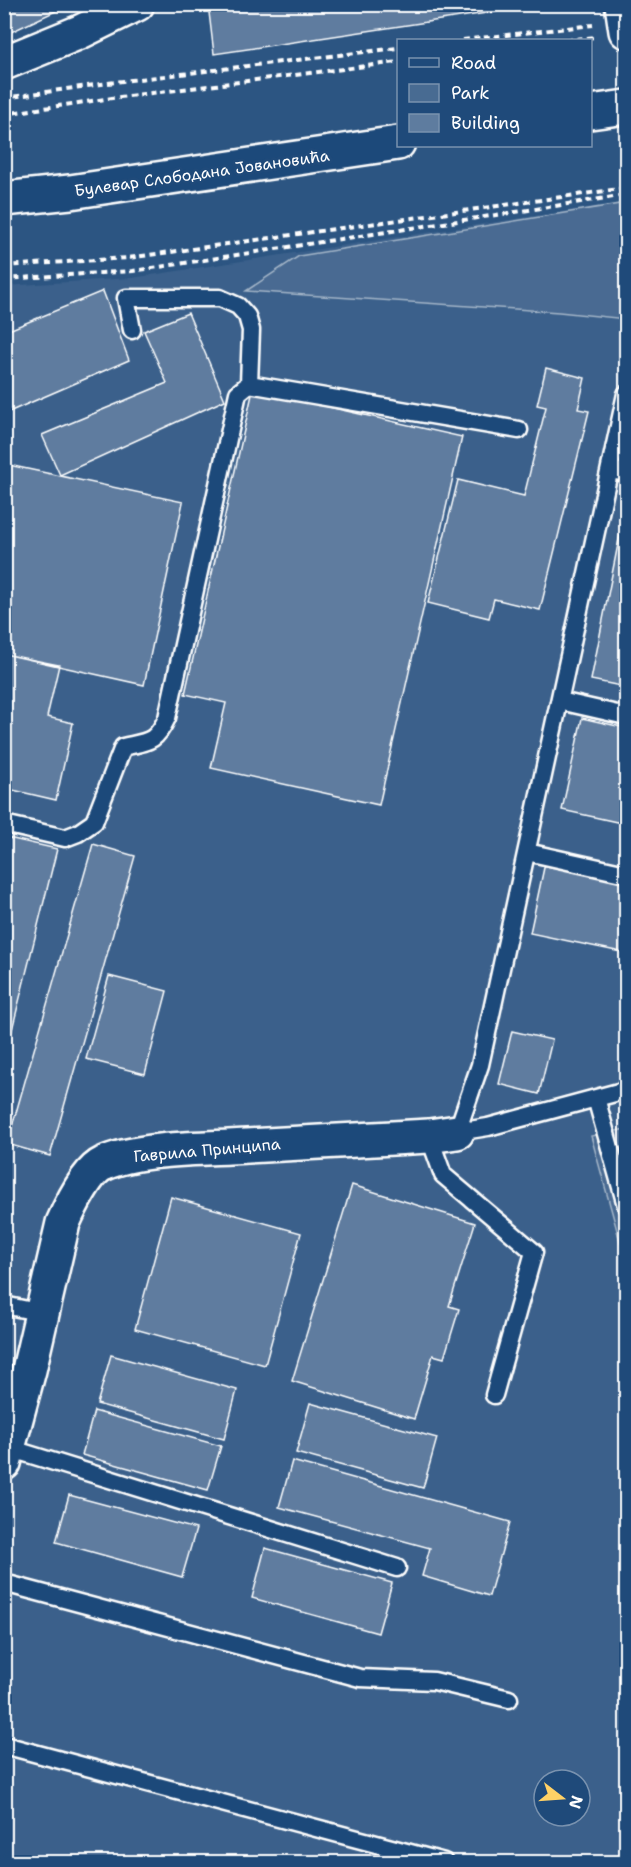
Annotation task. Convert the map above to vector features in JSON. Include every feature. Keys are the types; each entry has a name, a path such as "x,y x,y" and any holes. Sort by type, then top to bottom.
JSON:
{"street":[{"path":"4,63 80,32 137,4"},
{"path":"592,112 627,107"},
{"name":"Булевар Слободана Јовановића","path":"4,200 82,191 397,143"},
{"name":"Гаврила Принципа","path":"7,1455 63,1223 86,1180 101,1164 124,1157 175,1150 443,1134"}],"lane":[{"path":"4,824 64,838 78,833 94,822 123,747 159,735 167,718 238,393 249,384 251,330 247,316 238,306 220,298 126,298 132,330"},
{"path":"249,384 519,430"},
{"path":"494,1395 534,1252 443,1175 443,1134 480,1065 560,701 619,472 627,394"},
{"path":"560,701 627,716"},
{"path":"527,852 627,874"},
{"name":"Гаврила Принципа","path":"443,1134 488,1126 627,1090"},
{"path":"596,1098 627,1205"},
{"path":"4,1305 42,1313"},
{"path":"7,1455 397,1568"},
{"path":"4,1583 360,1678 434,1681 509,1699"},
{"path":"4,1744 444,1863"}],"path":[{"path":"471,39 625,19"},
{"path":"4,98 127,80 397,48"},
{"path":"4,114 397,62"},
{"path":"4,266 128,258 627,188"},
{"path":"4,279 133,271 627,195"}],"shaded area":[{"path":"626,202 626,1129 591,1136 626,1263 626,1862 5,1862 5,286 132,278"}],"green space":[{"path":"626,203 626,319 559,312 246,291 299,256"},
{"path":"626,1129 626,1263 591,1136"}],"building":[{"path":"4,4 55,4 58,10 11,32 4,18"},
{"path":"208,4 547,4 214,54"},
{"path":"4,18 11,32 4,35"},
{"path":"103,291 129,360 4,414 4,332"},
{"path":"188,313 225,400 60,475 42,435 167,383 144,331"},
{"path":"546,368 585,378 578,409 589,411 540,610 494,599 489,618 428,603 458,480 524,496 546,407 537,405"},
{"path":"253,390 462,437 379,805 211,768 226,703 185,694"},
{"path":"4,464 183,502 144,685 4,654"},
{"path":"626,504 626,687 591,680"},
{"path":"4,654 59,665 47,717 73,723 56,800 4,788"},
{"path":"582,718 626,728 626,824 562,810"},
{"path":"4,837 57,849 4,1062"},
{"path":"93,844 135,856 50,1156 7,1144"},
{"path":"545,863 626,880 626,953 530,933"},
{"path":"109,976 167,991 145,1074 86,1059"},
{"path":"512,1031 552,1040 539,1094 499,1084"},
{"path":"352,1185 475,1223 449,1306 459,1309 444,1358 433,1355 414,1419 292,1381"},
{"path":"171,1197 301,1233 265,1365 135,1329"},
{"path":"111,1355 237,1390 224,1439 97,1404"},
{"path":"310,1403 437,1438 423,1488 296,1453"},
{"path":"94,1411 221,1446 208,1490 82,1455"},
{"path":"292,1461 510,1522 489,1596 422,1576 430,1548 279,1507"},
{"path":"69,1495 196,1529 182,1577 56,1542"},
{"path":"265,1548 392,1583 378,1633 252,1598"}]}
